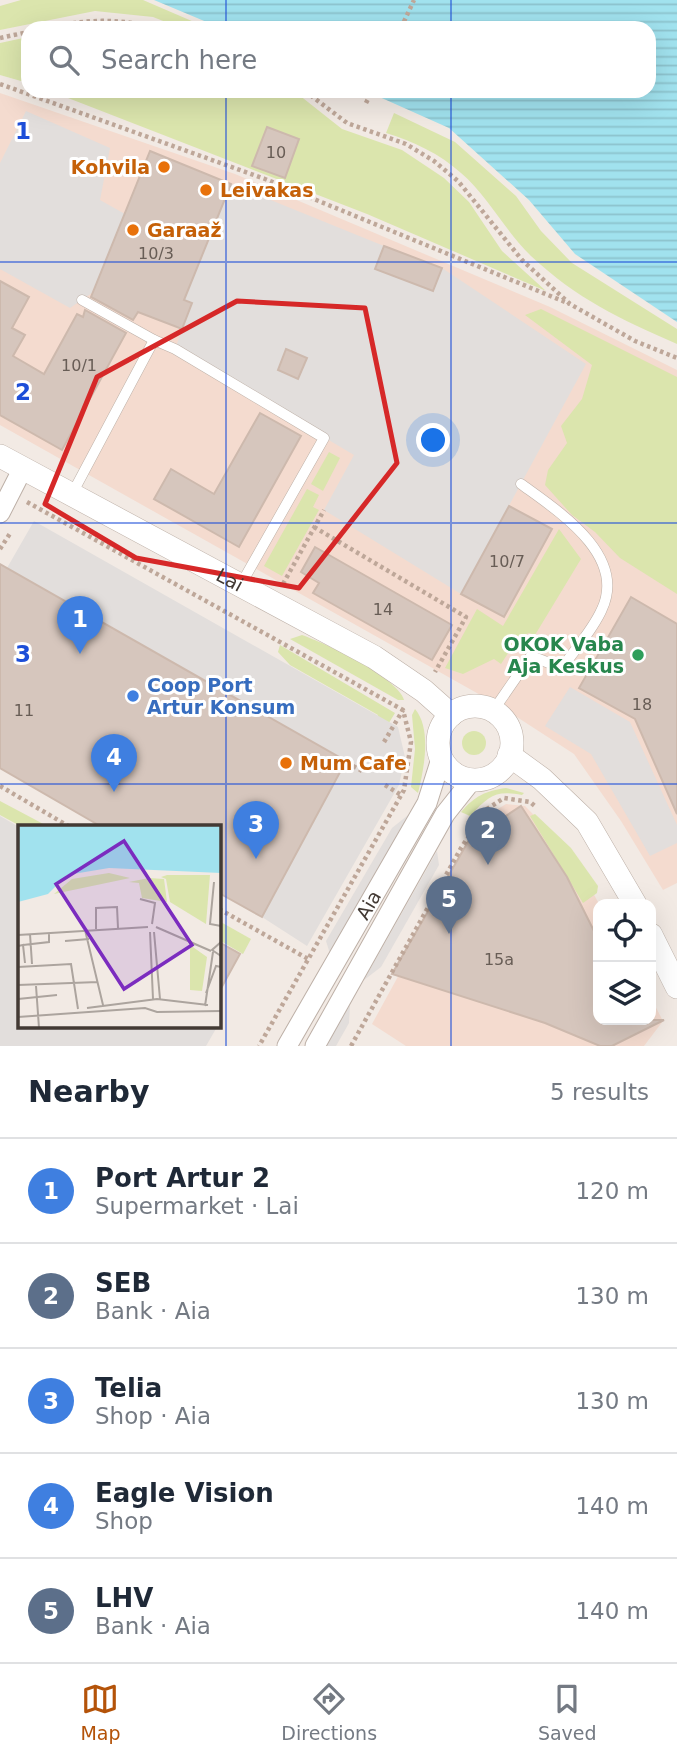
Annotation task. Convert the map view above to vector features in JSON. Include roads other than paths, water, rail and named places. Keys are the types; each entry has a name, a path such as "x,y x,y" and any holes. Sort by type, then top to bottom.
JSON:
{"street":[{"name":"Lai","path":"0,456 374,657 424,691 451,715"},
{"path":"0,513 23,468"},
{"path":"471,707 493,711 501,717 511,735 509,755 499,771 491,777 472,780 453,774 441,759 440,731 451,715 471,707"},
{"path":"509,755 559,794 587,822 632,899"},
{"name":"Aia","path":"287,1046 426,803 441,759"},
{"name":"Aia","path":"315,1046 445,814 472,780"},
{"path":"656,945 677,987"}],"lane":[{"path":"82,300 324,438 239,586"},
{"path":"72,494 154,340"},
{"path":"493,711 531,656 562,668 602,609 608,584 606,569 575,523 521,484"}],"water":[{"path":"154,0 677,0 677,322 575,254 529,200 449,128 382,98 656,98 656,21 204,21"}],"place":[{"name":"Kohvila","path":"164,167"},
{"name":"Leivakas","path":"206,190"},
{"name":"Garaaž","path":"133,230"},
{"name":"Port Artur 2","path":"80,654"},
{"name":"OKOK Vaba Aja Keskus","path":"638,655"},
{"name":"Coop Port Artur Konsum","path":"133,696"},
{"name":"Mum Cafe","path":"286,763"},
{"name":"Eagle Vision","path":"114,792"},
{"name":"Telia","path":"256,859"},
{"name":"SEB","path":"488,865"},
{"name":"LHV","path":"449,934"}]}
